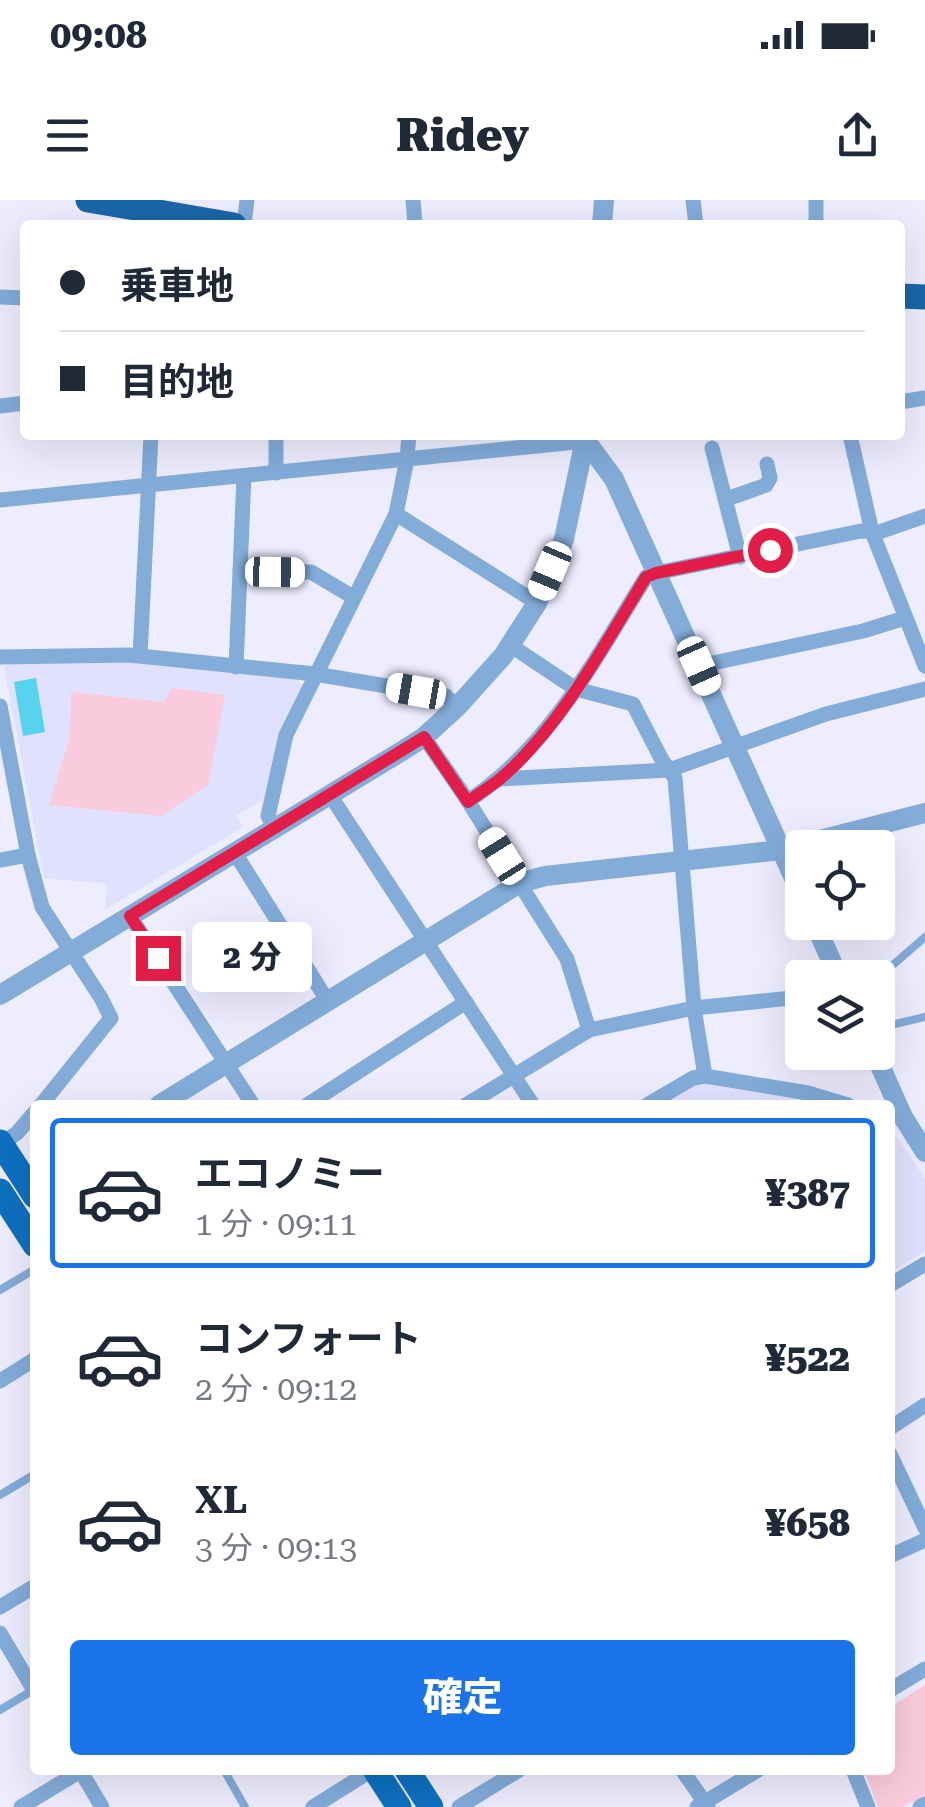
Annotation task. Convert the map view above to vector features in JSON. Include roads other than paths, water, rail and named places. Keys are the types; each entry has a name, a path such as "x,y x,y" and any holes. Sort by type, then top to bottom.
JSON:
{"highway":[{"path":"88,200 207,220"}],"main road":[{"path":"1,1143 30,1183"},
{"path":"1,1194 30,1237"},
{"path":"377,1775 399,1807"},
{"path":"410,1775 432,1807"}],"street":[{"path":"140,656 151,440"},
{"path":"276,440 276,473"},
{"path":"274,829 268,816 286,735 396,514 409,440"},
{"path":"0,500 570,440"},
{"path":"0,995 424,737 457,707 510,646 537,602 564,539 586,440"},
{"path":"587,440 614,479 785,859"},
{"path":"851,440 872,532 924,658"},
{"path":"712,448 740,557"},
{"path":"725,499 766,485 770,478 767,464"},
{"path":"236,667 239,476"},
{"path":"396,514 537,602"},
{"path":"468,802 500,780 530,750 576,689 646,577 861,531 879,532 925,516"},
{"path":"240,571 311,572 353,597"},
{"path":"699,666 905,618"},
{"path":"510,646 576,689 633,704 675,778 694,1008 705,1076"},
{"path":"0,657 140,656 315,674 446,696 457,707"},
{"path":"500,780 669,770 826,714 925,690"},
{"path":"0,706 28,856 42,907 112,1018 44,1100"},
{"path":"424,737 567,959 589,1030"},
{"path":"330,795 530,1100"},
{"path":"167,1100 520,883 545,876 781,850 925,812"},
{"path":"235,853 327,1000"},
{"path":"0,860 28,856"},
{"path":"130,916 250,1100"},
{"path":"474,1100 589,1030 694,1008 785,999"},
{"path":"315,1100 466,1002"},
{"path":"882,1070 925,1152"},
{"path":"656,1100 693,1078 705,1076 808,1092 833,1100"},
{"path":"1,1143 18,1133 30,1118"},
{"path":"895,1283 925,1264"},
{"path":"0,1381 30,1362"},
{"path":"895,1425 925,1405"},
{"path":"895,1465 925,1528"},
{"path":"895,1554 925,1540"},
{"path":"0,1607 30,1589"},
{"path":"0,1633 30,1683"},
{"path":"895,1687 925,1669"},
{"path":"20,1807 73,1775"},
{"path":"84,1775 102,1807"},
{"path":"313,1807 366,1775"},
{"path":"459,1807 511,1775"},
{"path":"685,1775 703,1805 750,1775"},
{"path":"856,1775 868,1807"}],"lane":[{"path":"895,963 925,936"},
{"path":"895,1024 925,1017"},
{"path":"0,1290 30,1272"},
{"path":"0,1495 30,1477"},
{"path":"0,1710 30,1692"},
{"path":"227,1775 245,1807"}],"water":[{"path":"36,678 45,732 23,736 14,682"}]}
